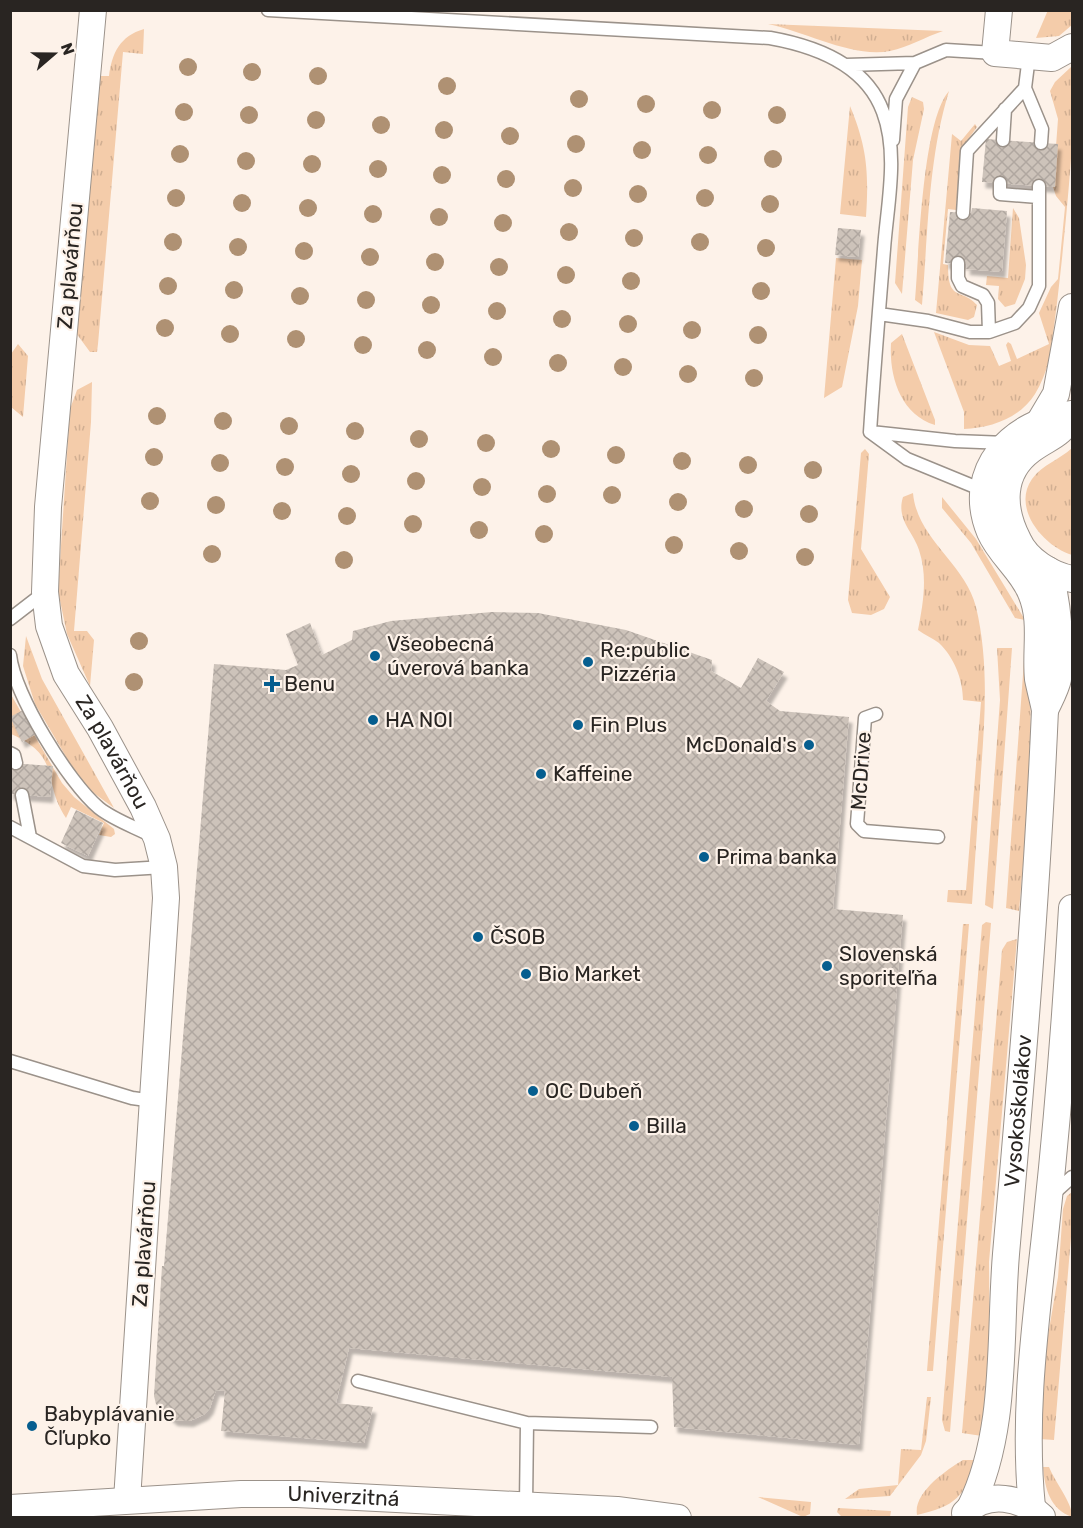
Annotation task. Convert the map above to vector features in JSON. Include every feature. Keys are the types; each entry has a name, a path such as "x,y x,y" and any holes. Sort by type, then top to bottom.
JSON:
{"street":[{"name":"Za plavárňou","path":"93,10 48,507 45,592 49,626 66,674 100,728 143,807 157,839 164,867 166,898 154,1101 112,1506"},
{"path":"999,10 995,53 1052,58 1072,47"},
{"name":"Vysokoškolákov","path":"1040,421 1056,394 1072,307"},
{"name":"Vysokoškolákov","path":"1072,414 1040,421 1022,430 1007,443 990,469 994,496 1020,544 1031,558 1048,570 1072,579"},
{"name":"Vysokoškolákov","path":"965,1513 982,1483 999,1389 1002,1311 1032,932 1045,710 1038,678 1040,628 1031,592 1002,554 990,533 984,514 1017,464 1033,448 1052,439 1064,429 1072,414"},
{"name":"Vysokoškolákov","path":"1045,710 1058,680 1055,589 1048,570"},
{"name":"Vysokoškolákov","path":"1038,1512 1028,1460 1029,1395 1049,1198 1072,908"},
{"name":"Univerzitná","path":"10,1508 112,1506 241,1494 297,1494 617,1510 678,1518"},
{"name":"Vysokoškolákov","path":"965,1513 984,1500 1009,1498 1038,1512"}],"lane":[{"path":"268,10 770,38 803,44 846,65 868,87 883,112 891,158"},
{"path":"846,65 915,63 946,50 995,53"},
{"path":"1029,56 1025,88 1042,129 1041,143"},
{"path":"870,432 896,99 915,63"},
{"path":"963,213 968,151 1025,88"},
{"path":"1003,140 1005,109"},
{"path":"879,314 928,321 970,332 989,332 1015,323 1029,308 1038,286 1039,192 1000,194 1000,183"},
{"path":"958,263 958,278 962,286 983,295 988,303 989,332"},
{"path":"870,432 955,441 1007,443"},
{"path":"870,432 907,459 994,496"},
{"path":"10,619 45,592"},
{"path":"10,656 11,666 28,705 76,785 107,813 157,839"},
{"name":"McDrive","path":"876,714 865,718 857,824 864,831 938,837"},
{"path":"22,795 30,837"},
{"path":"10,827 83,866 96,869 164,867"},
{"path":"10,1061 132,1098 154,1101"},
{"path":"1049,1198 1072,1177"},
{"path":"358,1382 527,1423 651,1427"},
{"path":"526,1505 527,1423"}],"green space":[{"path":"1048,10 1072,11 1072,25 1059,36 1036,38"},
{"path":"768,24 943,31 897,49 875,52 845,48"},
{"path":"144,29 143,54 123,52 98,344 97,352 90,352 76,333 98,76 109,76 112,60 119,46 129,36"},
{"path":"1071,67 1074,82 1074,114 1071,157 1057,302 1048,364 1035,394 1021,409 994,424 964,429 964,412 934,332 969,345 990,346 999,366 1011,361 1006,345 1008,342 1017,359 1049,344 1039,313 1051,287 1058,279 1065,207 1056,196 1053,187 1058,119 1050,91 1055,82"},
{"path":"949,91 933,170 922,305 915,300 923,190 933,130 940,107"},
{"path":"912,97 923,102 924,109 913,160 902,294 895,283 908,107"},
{"path":"850,106 866,160 866,217 840,214"},
{"path":"975,124 977,127 961,149 956,210 948,209 943,264 948,265 950,285 953,290 966,296 977,305 974,317 968,320 936,313 952,134 961,141"},
{"path":"1013,208 1019,218 1026,265 1025,279 1015,304 1005,307 998,299 999,286 986,285 987,276 1008,278"},
{"path":"836,258 862,260 858,306 842,387 824,398"},
{"path":"902,334 935,425 923,420 913,412 905,403 895,381 891,343"},
{"path":"18,344 28,356 23,417 11,407 11,354"},
{"path":"92,382 91,422 74,631 87,631 94,640 90,686 67,634 58,591 70,409 77,390"},
{"path":"1072,448 1072,555 1051,544 1042,535 1028,514 1026,502 1027,491 1036,474"},
{"path":"865,449 869,454 861,549 890,597 884,609 871,615 852,613 848,600 861,453"},
{"path":"913,493 916,509 923,524 970,591 976,607 983,648 985,710 972,904 947,902 948,890 966,890 981,702 963,700 959,677 949,655 939,643 918,630 923,600 922,560 903,519 901,505 903,497"},
{"path":"942,497 976,539 1025,620 1015,618 971,543 942,508"},
{"path":"26,636 42,679 114,808 91,791 78,777 35,704 23,666"},
{"path":"1025,647 1030,647 1031,770 1019,911 1006,908"},
{"path":"997,648 1012,648 993,909 985,905 1000,700"},
{"path":"10,693 62,783 74,797 114,829 115,834 111,837 99,835 104,823 71,807 66,818 54,792 45,761 38,751 11,734"},
{"path":"986,922 991,923 950,1432 945,1431 942,1420 982,925"},
{"path":"963,924 969,924 933,1371 927,1371"},
{"path":"1017,939 989,1262 990,1386 982,1436 962,1433 1002,950 1007,942"},
{"path":"1072,1192 1072,1225 1054,1440 1039,1439 1045,1353 1058,1277 1063,1209 1067,1196"},
{"path":"927,1397 931,1397 926,1441 921,1455 890,1496 845,1499 859,1489 898,1485 901,1449 921,1450"},
{"path":"963,1460 977,1460 963,1491 957,1498 941,1508 917,1515 917,1507 925,1491 940,1476"},
{"path":"1043,1467 1049,1467 1067,1499 1072,1517 1058,1509 1050,1497"},
{"path":"758,1497 811,1502 810,1514 803,1517"},
{"path":"838,1508 891,1511 890,1517 842,1517 837,1512"}],"building":[{"path":"986,139 1058,144 1055,187 982,182"},
{"path":"972,208 1007,211 1002,272 966,269 967,264 945,263 950,212 971,213"},
{"path":"838,228 861,230 858,257 835,255"},
{"name":"OC Dubeň","path":"492,612 538,613 626,630 712,660 711,671 741,688 758,658 784,672 766,701 780,711 849,717 833,909 903,915 859,1445 674,1427 672,1377 349,1348 336,1403 373,1407 364,1443 221,1431 225,1391 216,1390 210,1408 205,1414 190,1421 174,1420 156,1404 154,1396 162,1266 164,1266 214,664 286,670 298,665 286,634 310,623 322,655 352,640 353,631 391,621"},
{"path":"25,709 38,733 22,742 10,717"},
{"path":"10,763 53,766 50,797 10,794"},
{"path":"76,810 103,823 88,856 61,843"}],"place":[{"name":"Všeobecná úverová banka","path":"375,656"},
{"name":"Re:public Pizzéria","path":"588,662"},
{"name":"Benu","path":"272,684"},
{"name":"HA NOI","path":"373,720"},
{"name":"Fin Plus","path":"578,725"},
{"name":"McDonald's","path":"809,745"},
{"name":"Kaffeine","path":"541,774"},
{"name":"Prima banka","path":"704,857"},
{"name":"ČSOB","path":"478,937"},
{"name":"Slovenská sporiteľňa","path":"827,966"},
{"name":"Bio Market","path":"526,974"},
{"name":"OC Dubeň","path":"533,1091"},
{"name":"Billa","path":"634,1126"},
{"name":"Babyplávanie Čľupko","path":"32,1426"}]}
